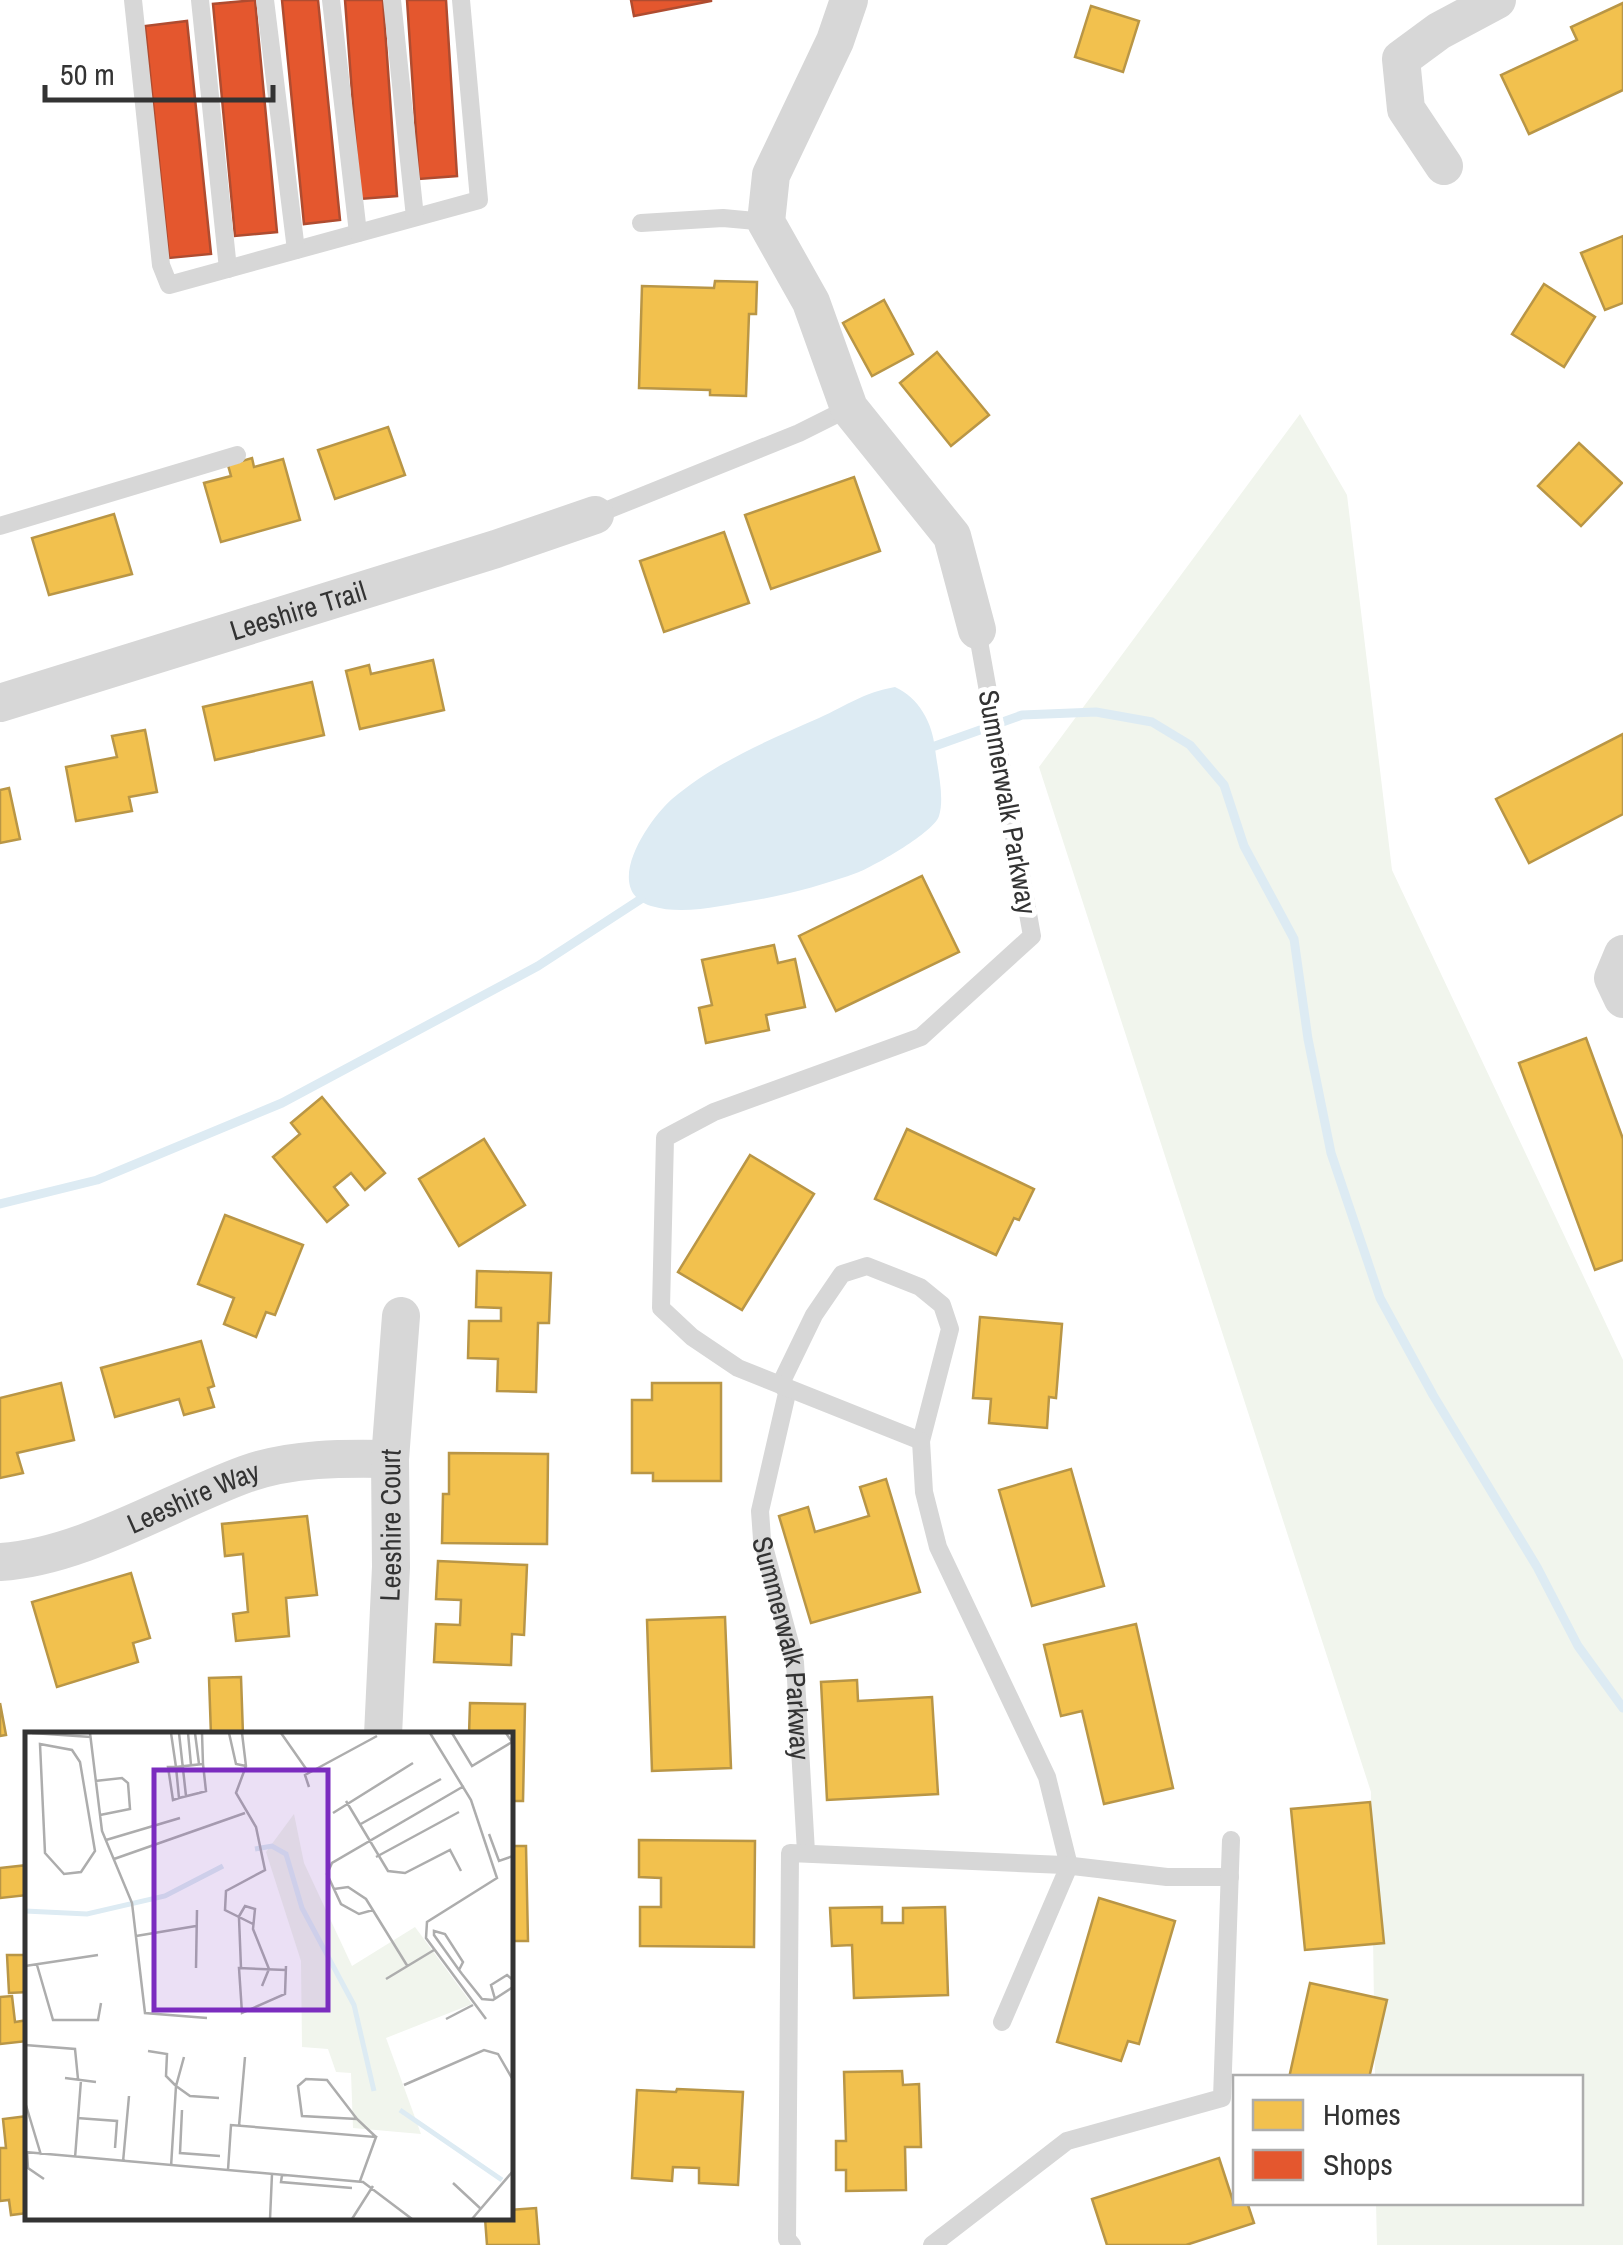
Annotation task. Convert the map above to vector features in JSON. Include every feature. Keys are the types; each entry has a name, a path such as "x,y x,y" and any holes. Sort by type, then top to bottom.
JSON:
{"street":[{"path":"766,222 771,175 835,41 849,0"},
{"path":"1444,166 1406,109 1400,70 1405,53 1430,16 1498,0"},
{"name":"Summerwalk Parkway","path":"766,222 811,302 850,408 952,536 977,630"},
{"name":"Leeshire Trail","path":"0,703 496,550 595,515"},
{"path":"1623,954 1614,978 1623,999"},
{"name":"Leeshire Court","path":"383,1732 391,1567 390,1459 401,1316"},
{"name":"Leeshire Way","path":"0,1562 19,1561 102,1536 249,1472 334,1458 390,1459"}],"lane":[{"path":"133,0 161,265 169,285 478,200 461,0"},
{"path":"200,0 228,269"},
{"path":"266,0 296,250"},
{"path":"331,0 358,233"},
{"path":"392,0 415,218"},
{"path":"641,222 723,218 766,222"},
{"path":"595,515 799,433 850,408"},
{"path":"0,526 238,456"},
{"name":"Summerwalk Parkway","path":"920,1441 738,1368 692,1337 660,1308 665,1138 714,1112 922,1038 1032,936 977,630"},
{"name":"Summerwalk Parkway","path":"790,2242 798,1852 796,1662 762,1538 760,1511 785,1388 782,1382 814,1315 842,1274 867,1266 920,1288 942,1305 950,1330 920,1441 924,1492 938,1547 1047,1776 1070,1866"},
{"path":"932,2245 1067,2141 1222,2098 1231,1840"},
{"path":"798,1852 1070,1866 1167,1876 1230,1876"},
{"path":"1002,2022 1070,1866"}],"shaded area":[{"path":"1300,414 1347,495 1392,870 1623,1360 1623,2245 1377,2245 1376,2205 1583,2205 1583,2075 1375,2075 1371,1792 1039,767"},
{"path":"895,687 917,704 933,738 941,808 927,831 859,872 782,895 690,910 651,906 636,897 629,870 634,853 652,821 672,799 742,753 864,696"}],"building: Homes":[{"path":"1623,3 1623,90 1529,134 1501,75 1577,40 1571,27"},
{"path":"1091,6 1139,21 1123,72 1075,57"},
{"path":"1623,236 1623,303 1605,310 1581,253"},
{"path":"715,281 757,282 756,314 749,314 746,396 710,395 710,390 639,388 642,286 714,288"},
{"path":"1544,284 1595,317 1564,367 1512,334"},
{"path":"884,300 913,354 872,376 843,323"},
{"path":"937,352 989,415 951,446 900,383"},
{"path":"388,427 405,475 335,499 318,450"},
{"path":"1579,443 1622,483 1581,526 1538,486"},
{"path":"252,458 254,467 283,459 300,520 221,542 204,483 231,476 228,465"},
{"path":"854,477 880,551 771,589 745,515"},
{"path":"114,514 132,574 49,595 32,538"},
{"path":"724,532 749,603 664,632 640,561"},
{"path":"433,660 444,710 360,729 346,671 369,665 371,674"},
{"path":"312,682 324,735 215,760 203,707"},
{"path":"145,730 157,792 129,797 132,811 76,821 66,767 117,757 112,736"},
{"path":"1623,734 1623,814 1529,863 1496,799"},
{"path":"9,788 20,839 0,843 0,790"},
{"path":"922,876 959,952 836,1011 799,936"},
{"path":"774,945 778,963 795,959 805,1007 766,1015 769,1030 706,1043 699,1008 712,1005 702,960"},
{"path":"1586,1038 1623,1139 1623,1260 1595,1270 1519,1063"},
{"path":"322,1097 385,1173 365,1190 351,1173 334,1187 348,1205 327,1222 273,1157 300,1134 291,1123"},
{"path":"907,1129 1034,1189 996,1255 875,1199"},
{"path":"484,1139 525,1205 459,1246 419,1179"},
{"path":"750,1155 814,1194 742,1310 678,1272"},
{"path":"225,1215 303,1245 275,1315 266,1312 256,1337 224,1324 234,1298 198,1284"},
{"path":"477,1271 551,1273 549,1323 538,1323 536,1392 497,1391 498,1359 468,1358 469,1321 501,1321 501,1308 476,1307"},
{"path":"980,1317 1062,1324 1056,1398 1049,1397 1047,1428 989,1423 991,1399 973,1398"},
{"path":"201,1341 214,1386 208,1388 214,1407 184,1415 179,1399 115,1417 101,1368"},
{"path":"61,1383 74,1440 17,1453 23,1473 0,1478 0,1398"},
{"path":"652,1383 721,1383 721,1481 653,1481 653,1473 632,1473 632,1400 652,1400"},
{"path":"449,1453 548,1454 547,1544 442,1543 443,1494 449,1494"},
{"path":"1071,1469 1104,1586 1032,1606 999,1490"},
{"path":"886,1479 920,1592 811,1623 779,1516 808,1507 815,1532 869,1516 860,1487"},
{"path":"307,1516 317,1595 286,1598 289,1636 236,1641 233,1614 248,1612 243,1554 225,1556 222,1524"},
{"path":"438,1561 527,1565 524,1635 512,1634 511,1665 434,1662 436,1624 460,1625 461,1600 436,1599"},
{"path":"131,1573 150,1638 133,1643 138,1662 57,1687 32,1602"},
{"path":"725,1617 731,1768 652,1771 647,1620"},
{"path":"1136,1624 1173,1788 1104,1804 1082,1711 1061,1716 1044,1645"},
{"path":"241,1677 243,1732 211,1732 209,1678"},
{"path":"857,1680 858,1701 932,1697 938,1794 827,1800 821,1682"},
{"path":"0,1703 6,1735 0,1736"},
{"path":"470,1703 525,1704 523,1801 512,1801 512,1732 469,1732"},
{"path":"1370,1802 1384,1943 1305,1950 1291,1809"},
{"path":"639,1840 755,1841 754,1947 640,1946 640,1907 661,1907 661,1878 639,1877"},
{"path":"512,1846 526,1846 528,1941 512,1941"},
{"path":"25,1865 25,1895 0,1898 0,1868"},
{"path":"1099,1898 1175,1921 1139,2044 1128,2041 1121,2061 1057,2042"},
{"path":"882,1907 882,1923 903,1923 903,1908 945,1907 948,1995 854,1998 852,1945 832,1946 830,1908"},
{"path":"7,1955 25,1955 25,1992 9,1993"},
{"path":"1310,1983 1387,2000 1370,2075 1290,2075"},
{"path":"12,1996 15,2022 25,2020 25,2041 0,2044 0,1997"},
{"path":"902,2071 903,2085 919,2084 921,2147 905,2147 906,2190 846,2191 846,2170 836,2170 836,2141 846,2141 844,2072"},
{"path":"637,2090 743,2092 738,2185 699,2183 699,2168 673,2167 672,2181 632,2178"},
{"path":"25,2116 25,2213 11,2215 9,2200 0,2201 0,2148 6,2148 3,2119"},
{"path":"1219,2158 1233,2205 1248,2205 1254,2223 1186,2245 1107,2245 1092,2199"},
{"path":"536,2208 539,2245 487,2245 485,2220 512,2220 512,2210"}],"building: Shops":[{"path":"255,0 277,232 235,236 213,4"},
{"path":"282,0 318,0 340,220 304,224"},
{"path":"345,0 383,0 397,196 360,199"},
{"path":"407,0 446,0 457,176 419,179"},
{"path":"631,0 711,0 711,1 634,16"},
{"path":"187,21 211,254 169,258 145,26"}],"waterway":[{"path":"935,746 1022,715 1096,712 1152,722 1190,745 1224,785 1244,846 1294,939 1308,1039 1331,1153 1380,1298 1433,1395 1537,1567 1578,1646 1623,1708"},
{"path":"0,1204 97,1180 282,1103 538,966 641,899"}]}
